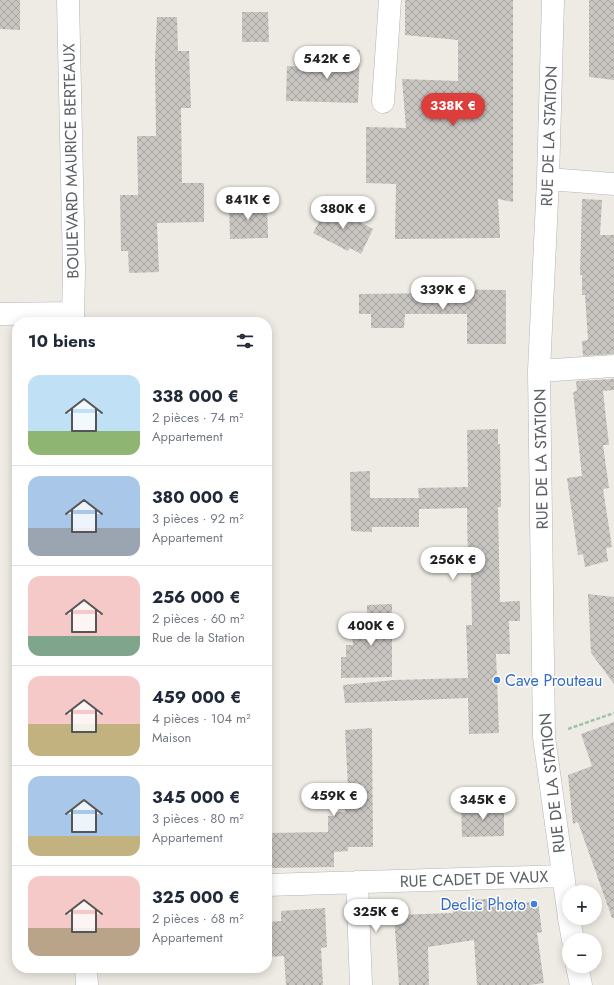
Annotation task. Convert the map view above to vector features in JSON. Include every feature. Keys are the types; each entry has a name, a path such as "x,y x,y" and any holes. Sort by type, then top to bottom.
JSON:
{"street":[{"name":"BOULEVARD MAURICE BERTEAUX","path":"68,0 74,269 73,317"},
{"path":"383,102 390,0"},
{"name":"RUE DE LA STATION","path":"553,0 548,179 539,371 544,737 564,885"},
{"path":"548,179 614,184"},
{"path":"0,314 73,317"},
{"path":"539,371 614,366"},
{"name":"RUE CADET DE VAUX","path":"272,885 562,876"},
{"path":"357,882 361,985"},
{"path":"86,973 87,985"},
{"path":"578,973 580,985"}],"path":[{"path":"544,737 614,713"}],"building":[{"path":"0,0 20,0 20,30 0,29"},
{"path":"405,0 513,0 513,202 498,199 500,238 395,239 396,184 366,183 366,127 406,128 402,79 458,81 458,40 405,35"},
{"path":"589,0 614,0 614,80 589,77"},
{"path":"242,12 268,12 269,42 242,42"},
{"path":"157,17 177,17 178,51 189,51 191,108 181,108 182,183 204,183 204,222 157,223 159,272 129,273 128,251 121,251 120,195 138,195 137,136 156,136 155,60"},
{"path":"330,49 360,50 358,103 286,101 287,66 330,69"},
{"path":"582,199 602,200 600,235 614,235 614,354 583,356 582,341 588,340 585,295 582,295 582,275 580,275"},
{"path":"267,203 268,238 230,239 229,204"},
{"path":"328,205 373,229 361,254 350,248 348,251 313,233"},
{"path":"431,289 506,290 506,344 467,344 467,314 405,314 404,328 371,328 371,314 359,314 359,294 440,293"},
{"path":"614,379 614,390 603,391 609,445 603,445 609,488 603,489 612,547 606,548 608,561 585,567 583,554 578,555 567,478 582,476 573,392 577,391 576,381"},
{"path":"498,429 498,444 500,444 501,507 498,507 500,602 520,601 520,621 509,621 510,654 496,654 499,733 469,734 468,698 345,703 343,685 394,680 468,678 466,625 472,625 471,572 468,572 467,508 419,509 419,527 372,527 372,532 351,531 350,472 370,471 370,498 419,498 418,488 468,487 467,430"},
{"path":"588,594 614,597 614,684 591,653"},
{"path":"392,604 392,677 341,678 341,657 346,657 346,645 353,645 352,633 367,633 367,605"},
{"path":"614,722 614,918 612,918 602,890 602,885 600,885 578,822 573,824 568,775 592,766 581,734"},
{"path":"372,728 373,847 348,847 348,851 334,852 334,867 272,868 272,833 328,832 328,816 335,816 335,812 345,812 345,807 349,806 345,730"},
{"path":"504,805 504,836 462,837 461,806"},
{"path":"499,898 501,906 538,901 542,932 537,933 544,983 530,985 477,985 474,940 428,947 429,985 399,985 394,915 453,913 451,902"},
{"path":"325,908 327,947 321,948 323,985 286,985 284,956 272,957 272,922 281,921 281,911"}],"place":[{"name":"Cave Prouteau","path":"497,680"},
{"name":"Declic Photo","path":"534,904"}]}
